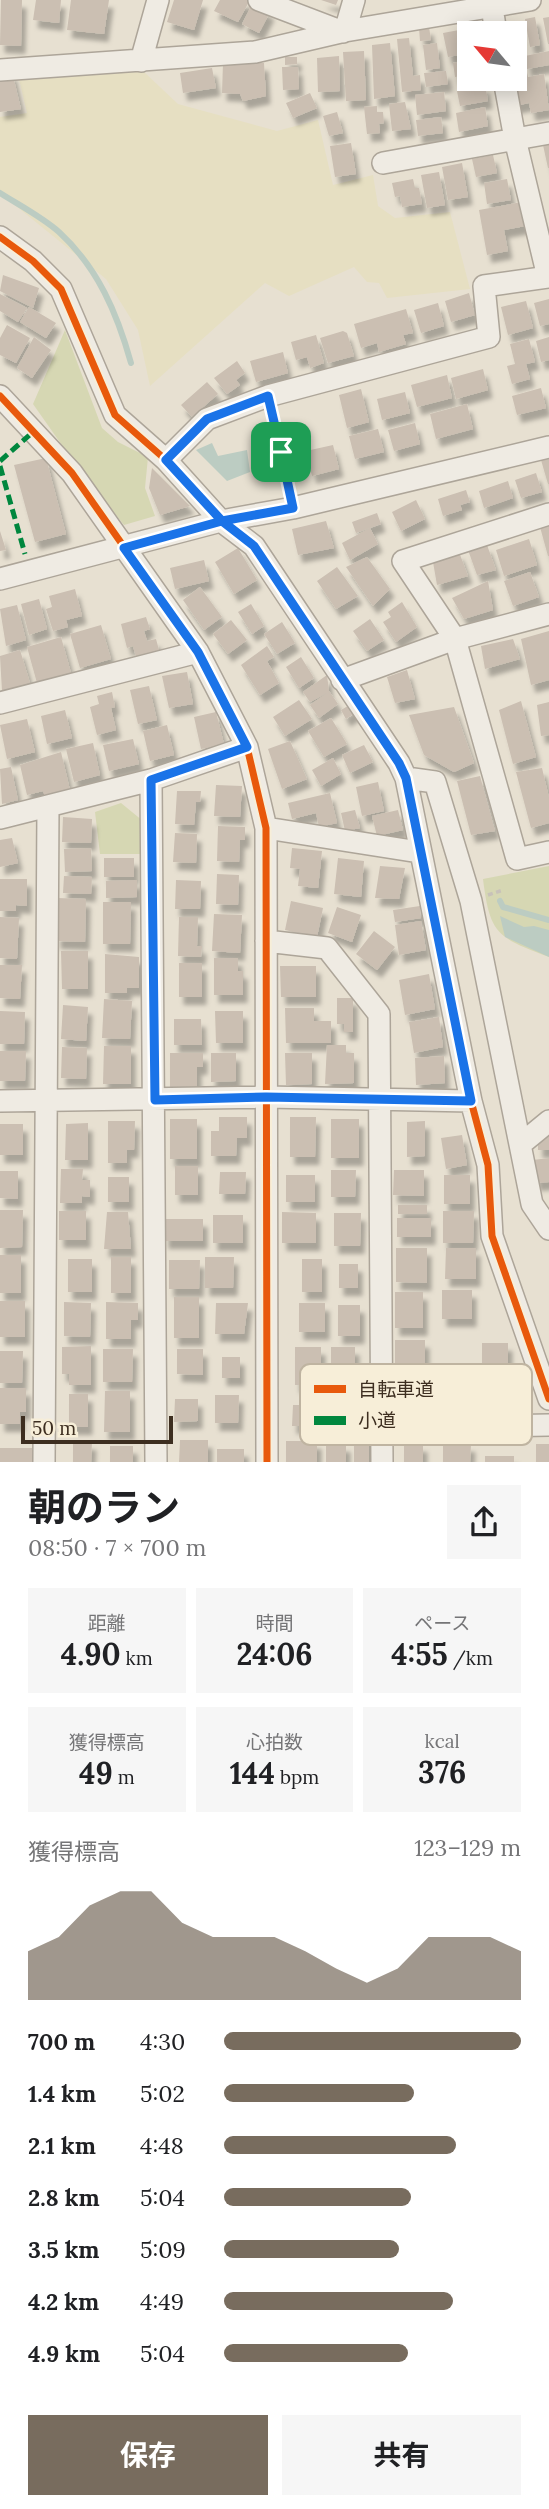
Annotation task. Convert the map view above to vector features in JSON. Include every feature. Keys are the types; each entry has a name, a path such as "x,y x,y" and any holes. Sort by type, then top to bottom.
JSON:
{"street":[{"path":"141,61 158,0"},
{"path":"259,0 344,32"},
{"path":"344,32 354,0"},
{"path":"0,70 255,52 344,32 530,0"},
{"path":"492,6 494,21"},
{"path":"166,460 207,419 268,396 489,337 484,286 549,277 514,139 506,91"},
{"path":"383,163 549,133"},
{"path":"0,237 33,261 61,289 115,415 166,460 222,521 254,546 409,778 419,852 471,1101 488,1165 492,1236 549,1399"},
{"path":"0,396 72,473 198,652 247,747 266,828 267,1462"},
{"path":"0,579 222,521 293,508 549,447"},
{"path":"549,514 403,561 455,639 517,859 549,852"},
{"path":"342,680 455,639 549,614"},
{"path":"0,704 198,652"},
{"path":"0,818 151,780 247,747"},
{"path":"409,778 435,782 471,901 532,1204 549,1229"},
{"path":"151,780 156,1462"},
{"path":"44,1462 44,1101 48,807"},
{"path":"266,828 419,852"},
{"path":"266,941 327,948 379,1014 377,1100 380,1364"},
{"path":"0,1101 266,1097 471,1101"},
{"path":"520,1144 549,1121"}],"path":[{"path":"268,396 293,508"}],"shaded area":[{"path":"142,70 178,104 277,131 318,120 333,185 373,175 378,206 395,218 450,212 470,289 387,298 379,283 367,282 354,267 289,296 265,283 150,386 138,330 106,279 0,193 0,117 27,113 18,75"},
{"path":"212,443 218,456 247,450 250,472 227,481 196,450"},
{"path":"500,916 524,927 534,926 549,930 549,957 505,937"}],"green space":[{"path":"65,330 102,428 118,442 148,457 145,488 155,516 124,525 78,468 33,404"},
{"path":"121,803 143,821 141,854 100,854 95,812"},
{"path":"549,866 549,957 518,944 499,932 489,912 483,879"}],"building":[{"path":"1,0 22,0 21,46 0,45"},
{"path":"36,0 61,0 59,23 33,20"},
{"path":"71,0 109,0 104,34 67,30"},
{"path":"174,0 203,0 194,30 167,22"},
{"path":"220,0 250,0 238,22 214,11"},
{"path":"321,0 338,0 336,5"},
{"path":"253,3 270,12 259,33 242,24"},
{"path":"535,17 540,45 530,47 525,19"},
{"path":"549,17 549,44 548,44 543,18"},
{"path":"429,27 431,40 420,41 419,28"},
{"path":"457,30 457,55 448,57 443,33"},
{"path":"409,38 413,76 420,75 421,90 402,92 397,39"},
{"path":"390,43 395,96 374,99 372,45"},
{"path":"437,43 440,68 426,70 423,45"},
{"path":"364,51 366,100 346,101 343,52"},
{"path":"549,51 549,65 527,69 527,56"},
{"path":"339,56 340,91 318,92 317,58"},
{"path":"285,57 297,57 297,64 285,65"},
{"path":"457,62 457,77 455,77 453,63"},
{"path":"223,63 264,63 266,96 243,101 240,94 222,93"},
{"path":"282,67 298,67 299,89 283,90"},
{"path":"212,68 216,88 183,93 180,73"},
{"path":"446,71 448,84 426,87 424,73"},
{"path":"12,72 21,109 0,112 0,75"},
{"path":"527,72 528,77 544,74 549,110 531,113 529,103 510,107 512,91 527,91"},
{"path":"457,91 486,91 488,101 460,106"},
{"path":"444,92 446,111 417,115 415,95"},
{"path":"310,93 317,108 293,118 286,103"},
{"path":"405,102 411,129 392,131 389,104"},
{"path":"377,106 377,112 383,112 384,123 379,124 380,133 367,134 364,107"},
{"path":"485,107 488,126 459,132 456,113"},
{"path":"337,112 343,133 329,136 323,116"},
{"path":"441,117 443,133 418,136 416,120"},
{"path":"351,143 356,174 335,177 330,146"},
{"path":"549,144 549,168 548,168 543,145"},
{"path":"493,155 497,173 476,177 472,159"},
{"path":"462,163 468,197 448,200 442,167"},
{"path":"439,172 445,205 427,208 421,175"},
{"path":"413,179 415,188 419,188 422,204 402,207 400,196 395,197 392,183"},
{"path":"507,179 511,200 487,204 484,183"},
{"path":"527,201 531,225 504,230 508,251 487,255 479,210"},
{"path":"3,275 39,288 33,308 0,291"},
{"path":"469,293 475,315 451,322 445,301"},
{"path":"0,294 27,308 18,322 0,311"},
{"path":"549,299 549,324 540,326 534,303"},
{"path":"526,301 533,328 508,335 501,307"},
{"path":"438,303 444,326 421,333 414,310"},
{"path":"29,307 56,323 46,338 20,322"},
{"path":"406,309 413,333 403,335 406,344 379,352 377,343 361,348 354,324"},
{"path":"7,325 30,338 16,363 0,355 0,338"},
{"path":"343,331 347,333 354,356 328,363 320,338"},
{"path":"316,335 324,363 310,368 307,357 296,360 291,342"},
{"path":"34,337 51,350 32,378 17,368"},
{"path":"549,337 549,360 541,362 536,341"},
{"path":"529,339 535,362 526,364 530,379 512,384 507,366 515,364 510,344"},
{"path":"283,352 288,373 256,382 250,361"},
{"path":"237,361 245,373 236,380 240,385 227,394 214,378"},
{"path":"483,369 488,390 456,399 451,378"},
{"path":"447,375 452,398 417,407 411,385"},
{"path":"207,382 218,394 192,417 181,405"},
{"path":"541,388 546,408 517,415 512,396"},
{"path":"361,389 369,422 347,428 339,395"},
{"path":"405,392 410,413 382,420 377,399"},
{"path":"467,404 473,429 436,439 430,414"},
{"path":"415,423 420,444 394,451 388,430"},
{"path":"378,429 384,452 355,459 349,436"},
{"path":"333,445 339,469 312,476 306,451"},
{"path":"549,457 549,484 548,484 541,460"},
{"path":"46,458 66,534 35,542 14,465"},
{"path":"152,468 190,506 160,515 149,488"},
{"path":"536,473 542,492 521,498 515,480"},
{"path":"508,481 513,498 484,508 479,491"},
{"path":"466,490 470,502 460,505 462,510 443,516 438,499"},
{"path":"416,500 425,519 401,531 392,512"},
{"path":"377,513 381,524 356,533 352,522"},
{"path":"326,521 334,548 298,555 292,529"},
{"path":"549,524 549,556 548,556 540,527"},
{"path":"370,528 378,544 350,560 342,543"},
{"path":"0,531 6,550 0,551"},
{"path":"529,539 537,565 504,576 496,550"},
{"path":"487,545 496,570 477,575 468,550"},
{"path":"238,548 257,580 234,594 215,562"},
{"path":"459,552 468,576 437,585 433,562"},
{"path":"367,557 390,589 373,606 346,567"},
{"path":"204,560 209,581 175,589 170,568"},
{"path":"337,567 358,596 336,609 317,581"},
{"path":"530,572 539,597 513,606 504,581"},
{"path":"488,581 493,610 464,619 452,598"},
{"path":"200,587 222,617 204,630 183,600"},
{"path":"75,589 82,616 66,620 68,627 53,631 46,609 52,607 49,596"},
{"path":"39,599 47,629 29,635 21,604"},
{"path":"402,602 417,627 396,642 383,622 391,617 388,612"},
{"path":"251,604 264,626 252,634 238,612"},
{"path":"17,605 26,640 6,646 0,609"},
{"path":"146,617 150,629 144,631 147,641 156,639 159,650 136,657 133,646 127,648 121,624"},
{"path":"370,619 384,640 367,651 353,631"},
{"path":"231,620 247,640 228,654 213,634"},
{"path":"282,622 295,643 277,654 264,634"},
{"path":"101,625 111,659 80,668 70,634"},
{"path":"549,631 549,680 531,685 521,639"},
{"path":"61,637 71,673 37,683 27,647"},
{"path":"513,639 520,659 485,669 481,646"},
{"path":"267,646 274,657 267,661 279,683 260,695 241,665"},
{"path":"20,650 30,683 2,691 0,656"},
{"path":"301,657 314,678 299,688 286,667"},
{"path":"407,670 415,699 395,703 387,677"},
{"path":"187,672 193,704 169,708 162,676"},
{"path":"327,675 329,691 338,704 319,718 310,705 327,693 310,702 303,692"},
{"path":"149,686 157,720 138,724 130,690"},
{"path":"112,692 115,707 111,708 116,730 97,735 90,707 99,704 97,696"},
{"path":"299,700 312,719 285,736 273,717"},
{"path":"521,701 536,757 513,764 499,710"},
{"path":"549,702 549,735 541,736 537,705"},
{"path":"353,703 358,711 346,719 341,710"},
{"path":"454,707 474,763 454,772 424,755 409,715"},
{"path":"65,710 72,738 47,744 41,716"},
{"path":"216,712 224,744 201,749 194,717"},
{"path":"331,718 347,744 324,757 308,731"},
{"path":"27,719 35,752 7,759 0,725"},
{"path":"167,725 174,755 150,761 143,731"},
{"path":"133,739 139,764 109,771 103,745"},
{"path":"290,741 307,779 282,789 268,749"},
{"path":"93,743 100,775 74,782 66,749"},
{"path":"364,745 373,762 350,773 342,755"},
{"path":"61,752 70,790 45,796 43,791 27,795 20,765"},
{"path":"333,758 341,774 321,786 312,770"},
{"path":"11,767 18,800 2,804 0,769"},
{"path":"542,768 549,798 549,823 531,828 516,772"},
{"path":"480,776 495,831 471,835 457,781"},
{"path":"378,782 384,811 362,816 356,787"},
{"path":"216,785 242,786 240,817 214,816"},
{"path":"177,791 201,791 200,802 196,802 194,825 175,824"},
{"path":"330,793 337,823 319,827 316,813 292,819 288,803"},
{"path":"355,810 360,828 345,831 341,813"},
{"path":"398,810 403,830 377,836 372,816"},
{"path":"63,817 92,819 91,843 62,842"},
{"path":"218,826 245,827 245,840 240,840 239,862 217,861"},
{"path":"175,833 197,834 196,863 173,862"},
{"path":"12,838 18,863 0,867 0,840"},
{"path":"91,848 92,871 65,872 64,849"},
{"path":"292,848 322,851 318,888 298,886 300,869 290,868"},
{"path":"104,858 134,858 134,877 104,877"},
{"path":"338,858 364,861 361,897 334,894"},
{"path":"380,866 405,868 399,899 375,898"},
{"path":"217,874 239,875 238,905 216,904"},
{"path":"64,876 92,877 91,894 63,893"},
{"path":"0,879 27,879 27,906 16,905 16,911 0,911"},
{"path":"137,880 137,897 106,898 106,881"},
{"path":"176,880 201,881 200,909 175,909"},
{"path":"57,898 86,899 85,942 56,941"},
{"path":"291,901 323,908 317,937 285,930"},
{"path":"103,902 131,902 130,944 103,944"},
{"path":"420,906 421,918 395,922 393,910"},
{"path":"337,907 361,915 352,942 328,933"},
{"path":"214,914 242,915 240,953 212,951"},
{"path":"0,917 19,918 17,959 0,958"},
{"path":"179,917 198,917 197,946 202,946 201,957 178,956"},
{"path":"421,921 426,950 399,955 395,925"},
{"path":"374,931 395,947 377,970 356,954"},
{"path":"61,951 88,951 88,989 62,989"},
{"path":"105,954 139,957 139,988 127,988 127,993 105,993"},
{"path":"214,958 238,958 238,971 243,971 243,995 214,995"},
{"path":"179,963 202,963 202,997 179,997"},
{"path":"0,965 22,965 20,999 0,998"},
{"path":"280,966 316,966 316,997 281,997"},
{"path":"429,974 435,1009 405,1015 399,980"},
{"path":"337,998 353,998 353,1032 344,1032 344,1024 337,1024"},
{"path":"104,999 132,1001 130,1039 102,1038"},
{"path":"63,1005 88,1007 86,1041 61,1039"},
{"path":"285,1008 314,1008 314,1021 331,1021 331,1043 286,1043"},
{"path":"0,1011 25,1012 24,1044 0,1044"},
{"path":"215,1011 243,1011 243,1043 216,1043"},
{"path":"439,1017 443,1047 414,1053 409,1022"},
{"path":"174,1019 201,1019 202,1045 174,1045"},
{"path":"327,1045 346,1045 346,1053 354,1053 354,1083 325,1084"},
{"path":"104,1046 131,1046 131,1084 103,1084"},
{"path":"62,1047 87,1048 86,1079 61,1078"},
{"path":"0,1051 26,1051 25,1081 0,1081"},
{"path":"170,1053 203,1053 203,1067 197,1067 197,1087 170,1088"},
{"path":"211,1053 236,1053 236,1081 211,1082"},
{"path":"285,1053 312,1053 312,1084 286,1085"},
{"path":"444,1056 445,1083 416,1085 415,1058"},
{"path":"219,1117 247,1117 247,1138 237,1138 236,1156 211,1156 211,1131 219,1131"},
{"path":"290,1117 316,1117 315,1157 290,1157"},
{"path":"170,1119 197,1119 197,1159 170,1159"},
{"path":"331,1119 359,1119 359,1158 331,1158"},
{"path":"108,1121 135,1121 134,1150 127,1150 127,1163 108,1163"},
{"path":"425,1121 425,1156 407,1157 407,1122"},
{"path":"88,1123 88,1160 65,1160 66,1124"},
{"path":"0,1124 23,1124 23,1155 0,1155"},
{"path":"462,1135 467,1165 446,1169 441,1138"},
{"path":"538,1136 549,1136 549,1150 538,1150"},
{"path":"549,1158 549,1182 535,1183 533,1160"},
{"path":"175,1166 198,1166 198,1195 175,1195"},
{"path":"61,1169 83,1169 82,1180 90,1180 90,1197 82,1196 82,1203 60,1203"},
{"path":"331,1170 356,1170 355,1197 331,1197"},
{"path":"394,1170 424,1170 424,1196 393,1195"},
{"path":"0,1171 18,1171 18,1199 0,1198"},
{"path":"220,1172 246,1172 245,1194 219,1194"},
{"path":"286,1175 315,1175 315,1202 286,1202"},
{"path":"444,1175 470,1175 470,1204 444,1204"},
{"path":"108,1177 129,1177 129,1202 108,1202"},
{"path":"398,1205 427,1205 427,1214 398,1214"},
{"path":"0,1210 23,1210 22,1247 0,1248"},
{"path":"59,1211 86,1211 86,1240 59,1240"},
{"path":"443,1211 474,1211 473,1243 443,1243"},
{"path":"107,1212 128,1212 131,1249 104,1249"},
{"path":"282,1212 316,1213 316,1243 282,1243"},
{"path":"334,1213 361,1213 360,1246 334,1246"},
{"path":"213,1215 243,1215 243,1243 213,1243"},
{"path":"397,1218 431,1218 431,1237 397,1237"},
{"path":"164,1219 203,1219 203,1241 164,1241"},
{"path":"396,1248 427,1248 427,1283 396,1282"},
{"path":"446,1248 476,1248 476,1279 445,1279"},
{"path":"0,1255 21,1255 21,1293 0,1293"},
{"path":"111,1257 131,1257 131,1293 111,1293"},
{"path":"205,1257 234,1257 233,1288 205,1288"},
{"path":"68,1259 92,1259 92,1292 68,1292"},
{"path":"302,1259 322,1259 322,1292 302,1292"},
{"path":"169,1260 200,1260 199,1289 169,1289"},
{"path":"339,1264 358,1264 358,1288 339,1288"},
{"path":"442,1290 472,1290 472,1319 442,1319"},
{"path":"395,1292 423,1292 423,1328 395,1328"},
{"path":"174,1297 199,1297 199,1338 174,1338"},
{"path":"0,1301 25,1301 25,1337 0,1337"},
{"path":"64,1302 91,1303 90,1337 64,1336"},
{"path":"106,1302 138,1303 138,1320 131,1320 131,1339 106,1339"},
{"path":"216,1303 248,1303 244,1334 215,1334"},
{"path":"299,1303 325,1303 325,1332 299,1332"},
{"path":"338,1305 360,1305 360,1336 338,1336"},
{"path":"395,1340 425,1340 425,1364 395,1364"},
{"path":"482,1343 508,1343 508,1364 482,1364"},
{"path":"91,1346 91,1385 69,1385 69,1374 62,1374 62,1347"},
{"path":"295,1347 321,1347 321,1364 300,1364 300,1385 295,1385"},
{"path":"331,1347 355,1347 355,1364 331,1364"},
{"path":"103,1349 133,1349 132,1382 103,1382"},
{"path":"177,1349 203,1349 203,1375 177,1374"},
{"path":"0,1351 23,1351 22,1383 0,1383"},
{"path":"222,1357 240,1357 240,1378 222,1378"},
{"path":"0,1388 26,1388 26,1412 20,1412 20,1424 0,1424"},
{"path":"105,1391 130,1391 130,1432 104,1432"},
{"path":"69,1394 88,1394 88,1427 69,1427"},
{"path":"215,1395 239,1395 238,1423 215,1423"},
{"path":"175,1399 198,1399 198,1421 174,1422"},
{"path":"293,1405 300,1405 300,1426 292,1426"},
{"path":"180,1440 208,1440 208,1462 179,1462"},
{"path":"286,1441 300,1441 300,1445 317,1445 317,1462 286,1462"},
{"path":"73,1442 92,1442 91,1462 73,1462"},
{"path":"536,1444 549,1444 549,1462 536,1462"},
{"path":"326,1445 346,1445 346,1462 326,1462"},
{"path":"354,1445 369,1445 369,1462 354,1462"},
{"path":"404,1445 423,1445 423,1462 404,1462"},
{"path":"443,1445 471,1445 470,1462 443,1462"},
{"path":"110,1446 133,1446 133,1462 110,1462"},
{"path":"0,1448 32,1448 32,1462 0,1462"},
{"path":"217,1449 244,1449 244,1462 217,1462"},
{"path":"485,1456 514,1456 514,1462 485,1462"}],"waterway":[{"path":"0,193 59,232 85,261 112,309 131,363"},
{"path":"500,901 503,907 549,920"}],"marked path":[{"path":"0,461 33,432"},
{"path":"0,466 25,554"}],"cycle path":[{"path":"0,237 33,261 61,289 115,415 166,460 221,521 254,546 399,763 406,778 471,1101 488,1165 492,1236 549,1399"},
{"path":"0,396 72,473 198,652 247,747 266,828 267,1462"}],"route":[{"path":"281,452 268,396 207,419 166,460 222,521 254,546 399,763 406,778 471,1101 266,1097 155,1100 151,780 247,747 198,652 124,548 222,521 293,508 281,452"}]}
